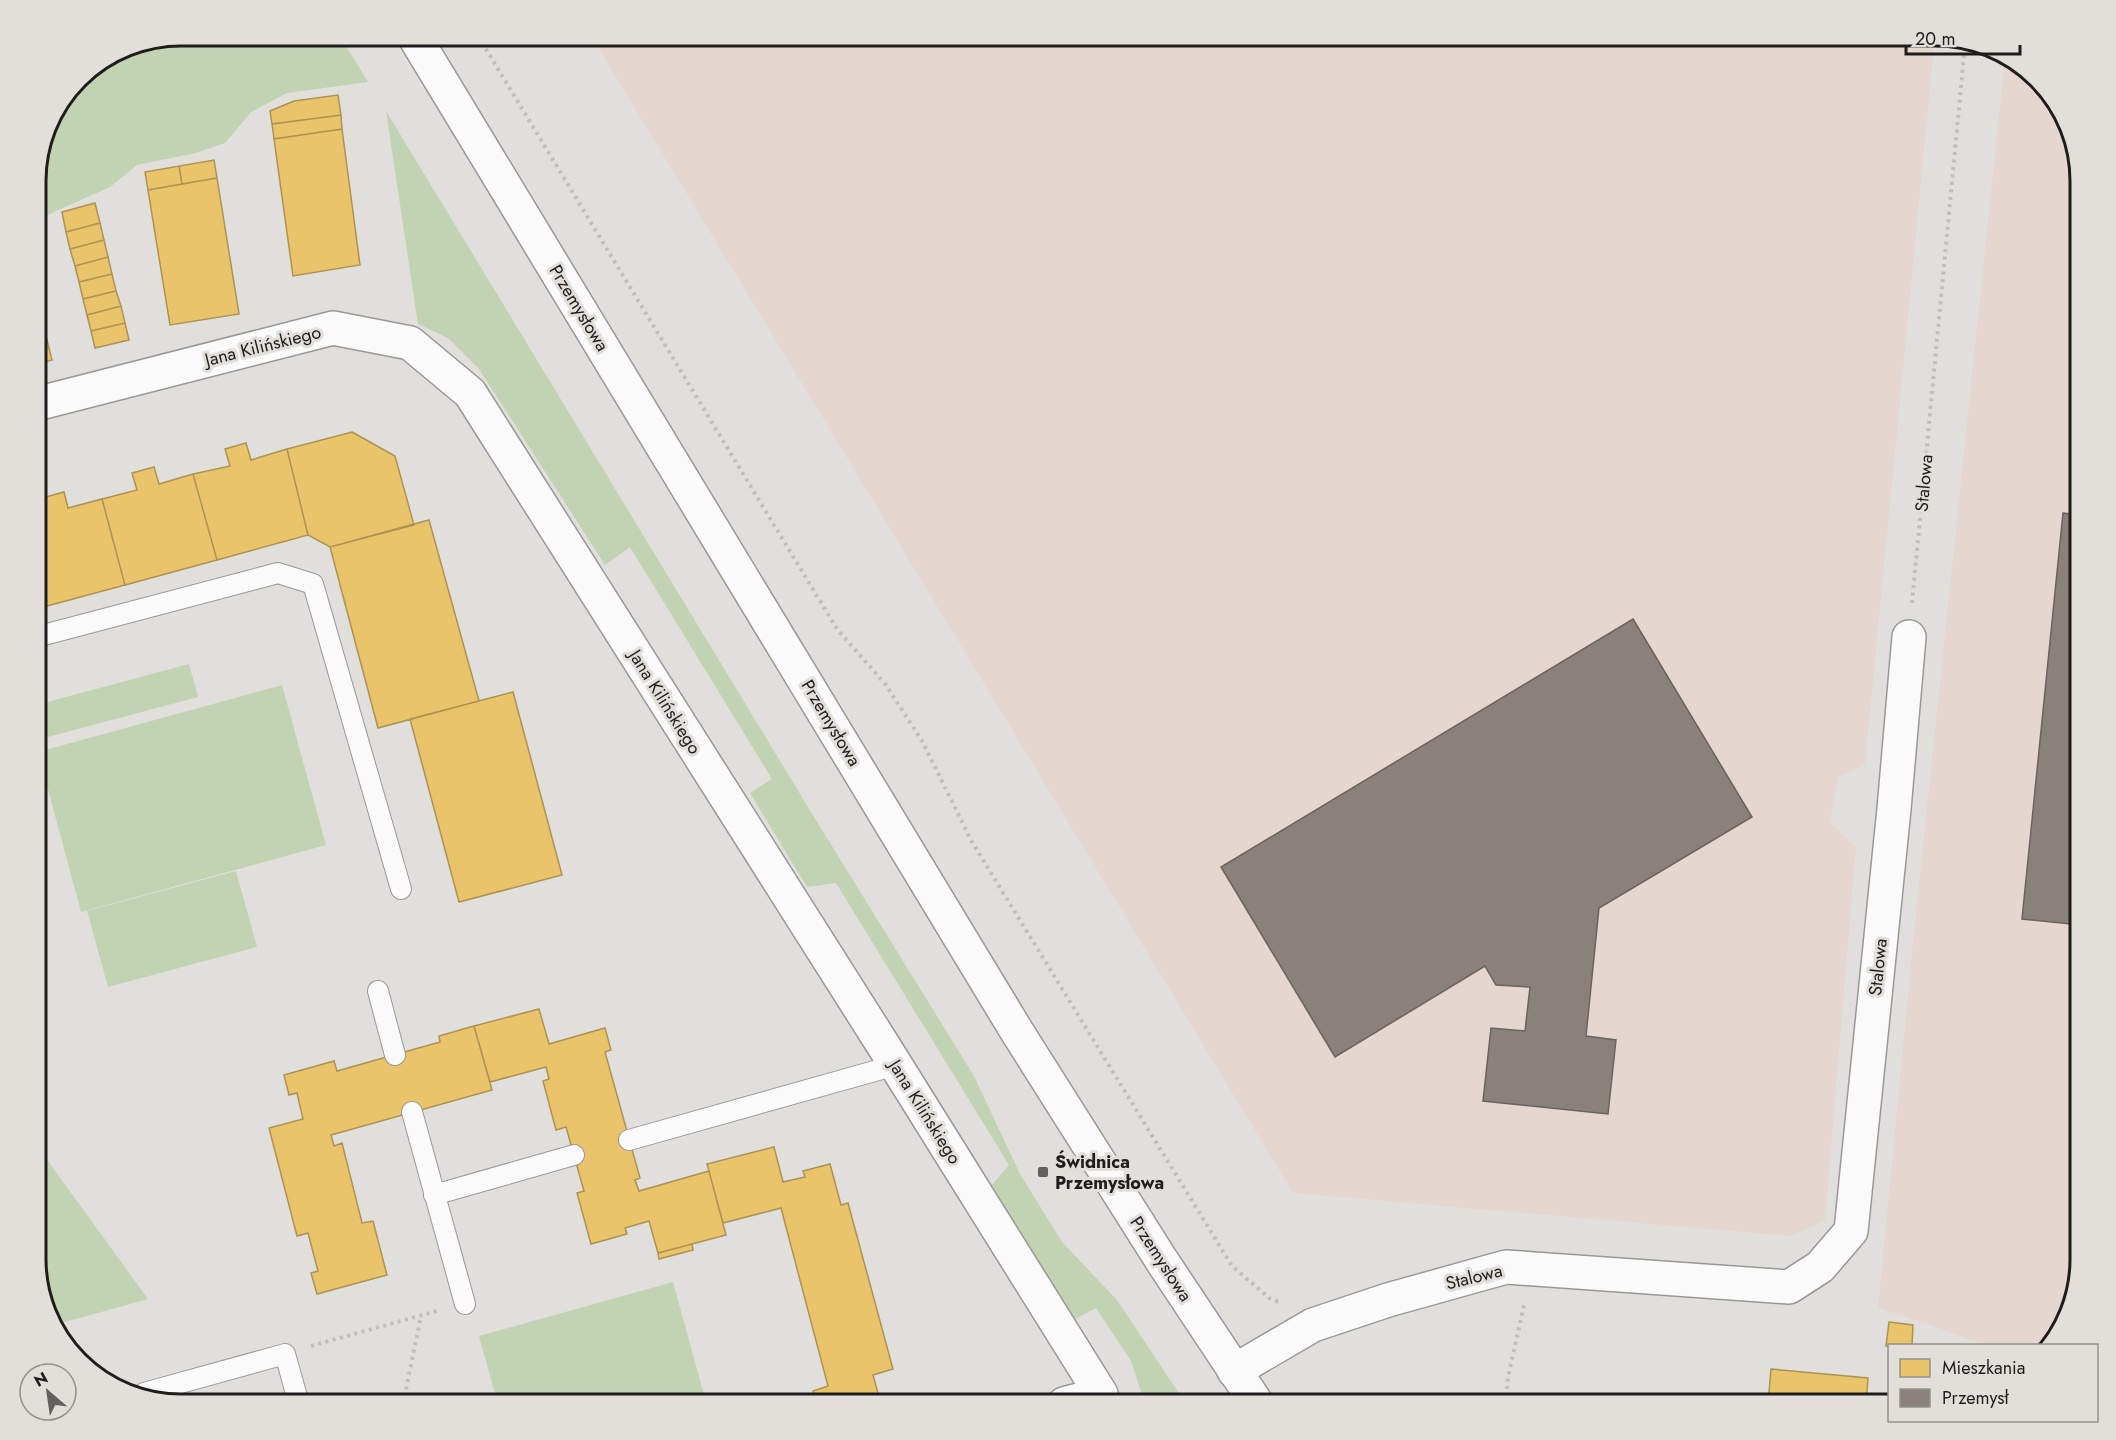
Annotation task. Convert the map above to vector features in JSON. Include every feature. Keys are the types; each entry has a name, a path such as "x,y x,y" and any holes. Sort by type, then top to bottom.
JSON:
{"street":[{"name":"Przemysłowa","path":"420,46 1017,1030 1162,1262 1250,1394"},
{"name":"Jana Kilińskiego","path":"47,401 333,328 410,343 470,393 896,1065 1098,1394"},
{"name":"Stalowa","path":"1234,1371 1313,1325 1388,1300 1506,1267 1789,1287 1820,1266 1851,1231 1909,637"}],"lane":[{"path":"47,634 278,573 313,584 401,889"},
{"path":"378,991 396,1055"},
{"path":"629,1140 896,1065"},
{"path":"412,1113 465,1304"},
{"path":"434,1195 574,1155"},
{"path":"153,1390 285,1354 296,1394"}],"path":[{"path":"484,46 837,629 886,685 922,741 972,842 1232,1266 1269,1298 1285,1304"},
{"name":"Stalowa","path":"1909,637 1965,50"},
{"path":"1507,1394 1508,1377 1532,1269"},
{"path":"285,1354 465,1304"},
{"path":"405,1394 421,1316"}],"shaded area":[{"path":"597,46 1934,46 1865,765 1838,777 1830,821 1856,847 1825,1221 1790,1236 1293,1193"},
{"path":"2004,66 2030,86 2042,99 2051,114 2065,146 2070,181 2070,1259 2067,1285 2062,1302 2056,1318 2039,1344 1981,1344 1878,1308 1914,932"}],"green space":[{"path":"181,46 346,46 368,82 287,93 251,112 225,143 196,153 137,165 110,187 47,215 48,164 51,146 60,122 74,99 92,80 130,57 146,51"},
{"path":"386,111 814,817 974,1076 1020,1174 1062,1242 1117,1300 1179,1394 1142,1394 1131,1361 1096,1308 1075,1319 992,1185 1009,1165 836,883 807,887 750,793 772,779 630,547 605,565 479,369 448,338 418,324"},
{"path":"189,664 198,697 47,737 47,702"},
{"path":"282,685 326,845 81,912 47,785 47,750"},
{"path":"236,871 257,947 108,987 87,911"},
{"path":"47,1160 148,1299 63,1322 51,1294 47,1268"},
{"path":"673,1282 704,1394 495,1394 479,1336"}],"building: Mieszkania":[{"path":"338,95 341,115 272,124 270,111 294,101"},
{"path":"341,115 342,129 274,139 272,124"},
{"path":"342,129 360,265 293,276 274,139"},
{"path":"214,160 217,178 182,184 179,166"},
{"path":"179,166 182,184 148,190 145,172"},
{"path":"217,178 239,314 170,325 148,190"},
{"path":"95,203 100,223 66,232 62,212"},
{"path":"100,223 104,240 70,249 66,232"},
{"path":"104,240 108,257 75,266 70,249"},
{"path":"108,257 112,274 79,282 75,266"},
{"path":"112,274 116,291 83,299 79,282"},
{"path":"116,291 121,306 87,315 83,299"},
{"path":"121,306 125,323 91,331 87,315"},
{"path":"125,323 129,340 95,348 91,331"},
{"path":"47,340 52,360 47,361"},
{"path":"352,432 395,456 414,525 330,547 308,535 287,449"},
{"path":"246,443 251,460 287,449 308,535 217,560 193,474 230,466 225,449"},
{"path":"154,467 159,484 193,474 217,560 125,585 102,499 137,490 132,473"},
{"path":"64,492 68,508 102,499 125,585 47,606 47,497"},
{"path":"429,520 479,701 378,728 330,547"},
{"path":"513,692 562,875 459,902 410,719"},
{"path":"539,1009 549,1044 605,1028 611,1050 605,1052 640,1178 635,1180 639,1191 709,1171 726,1235 658,1253 649,1221 625,1228 627,1234 591,1244 577,1193 584,1191 566,1127 556,1130 543,1081 549,1079 546,1067 490,1082 474,1026"},
{"path":"474,1026 492,1090 331,1135 334,1146 342,1143 362,1223 373,1221 387,1275 317,1294 311,1273 318,1271 308,1233 297,1236 269,1128 303,1119 297,1093 289,1095 284,1075 334,1061 337,1071 440,1042 439,1036"},
{"path":"774,1147 783,1182 805,1177 803,1171 830,1164 841,1205 848,1203 893,1369 873,1375 878,1394 814,1394 813,1391 828,1386 781,1208 723,1223 707,1164"},
{"path":"692,1244 693,1250 659,1259 658,1253"},
{"path":"1889,1322 1913,1325 1912,1344 1888,1344 1886,1346"},
{"path":"1771,1369 1868,1378 1867,1394 1769,1394"}],"building: Przemysł":[{"path":"2063,513 2070,514 2070,924 2022,919"},
{"path":"1633,619 1752,817 1599,908 1586,1036 1616,1040 1608,1114 1483,1101 1491,1028 1525,1031 1530,987 1496,985 1485,966 1335,1057 1221,867"}],"place":[{"name":"Świdnica Przemysłowa","path":"1043,1172"}]}
